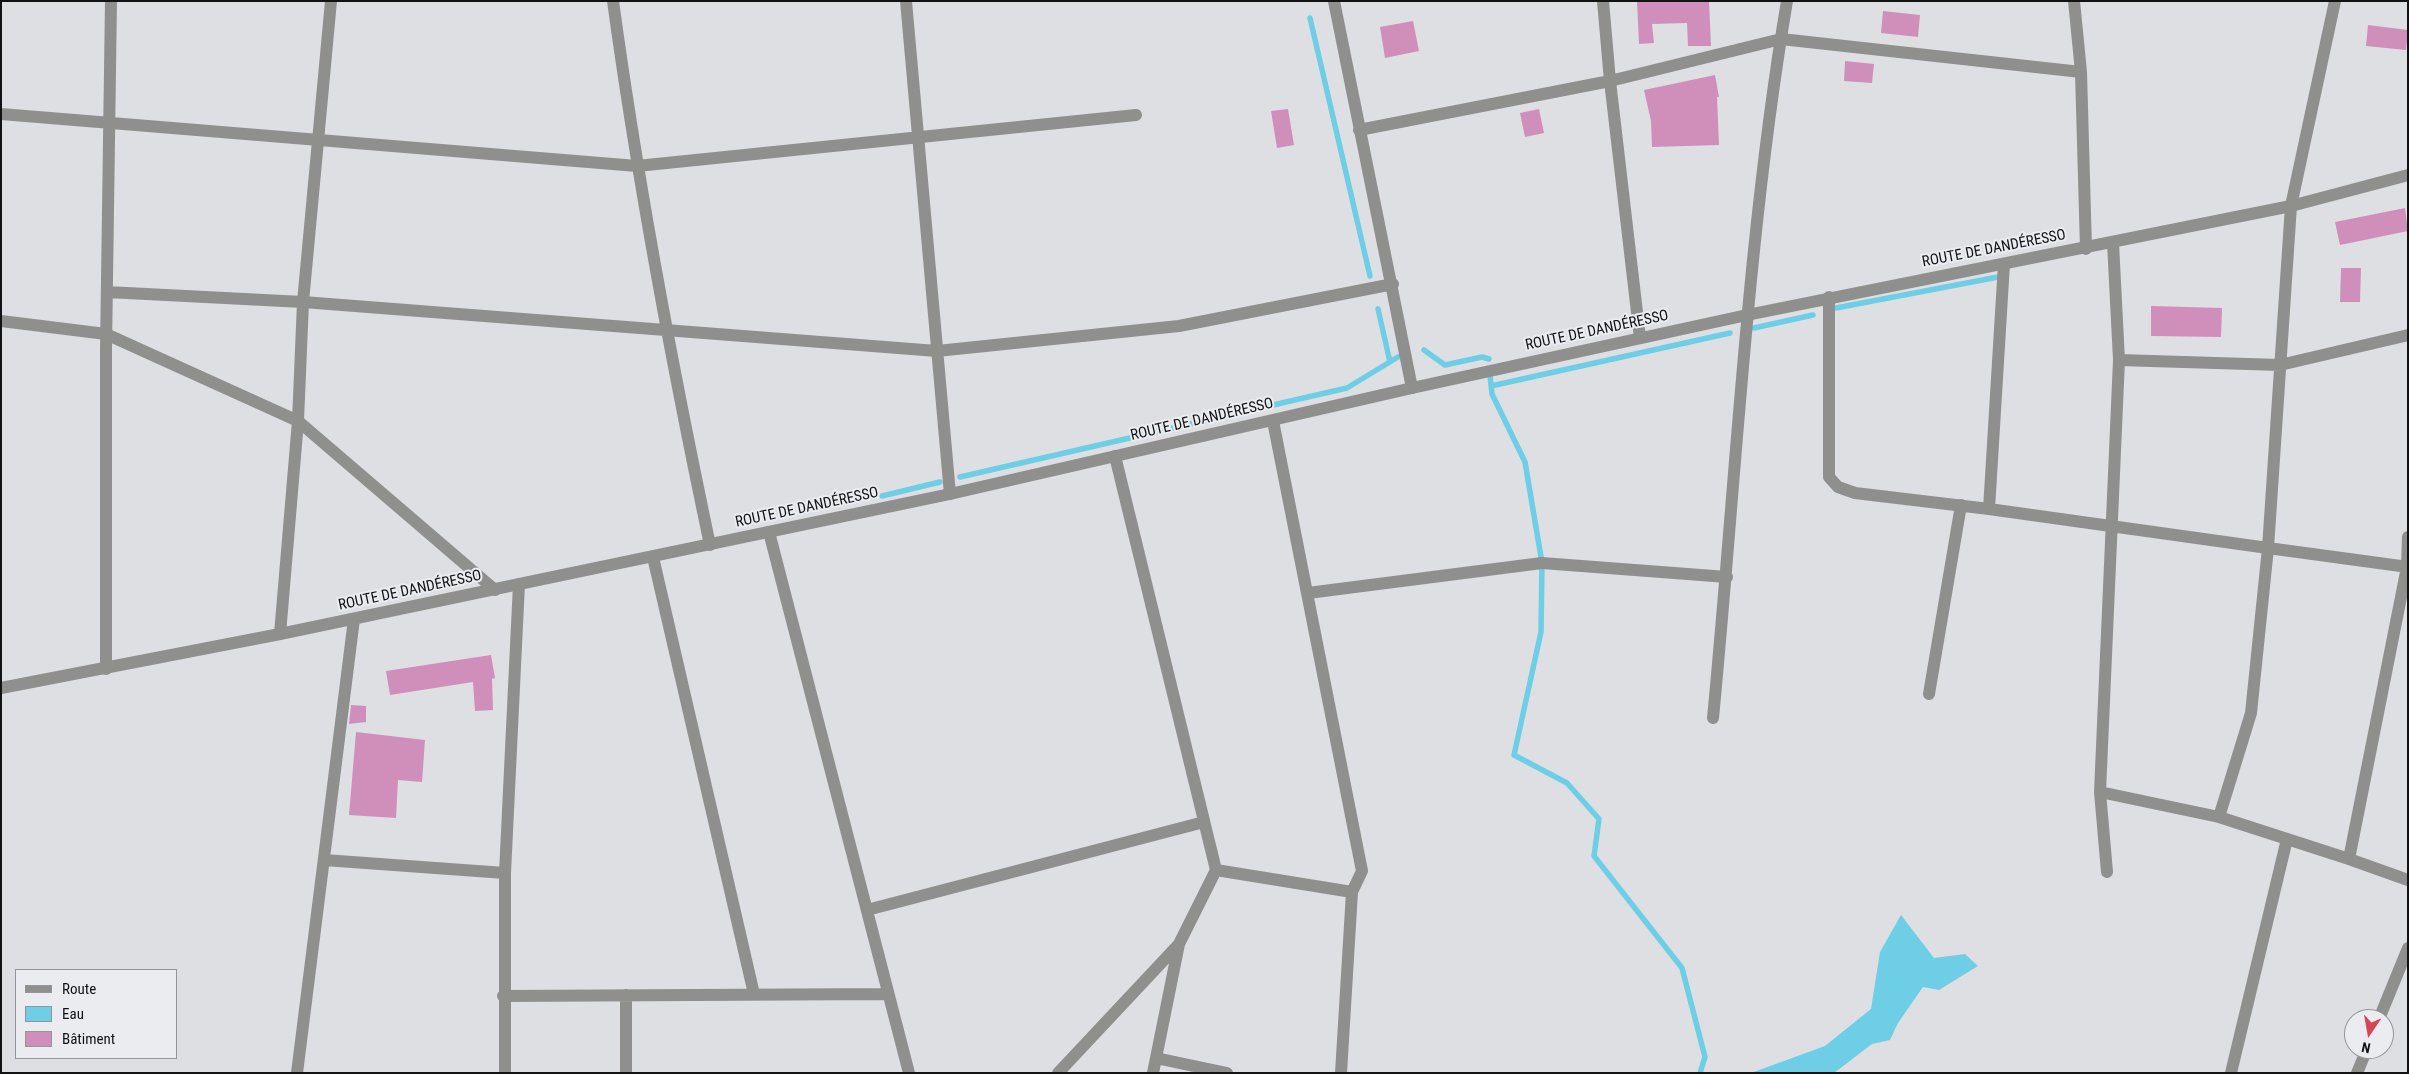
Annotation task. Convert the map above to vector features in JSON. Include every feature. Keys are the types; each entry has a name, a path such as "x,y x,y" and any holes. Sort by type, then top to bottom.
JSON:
{"street":[{"path":"106,669 106,334 111,1"},
{"path":"280,634 298,421 303,302 331,1"},
{"path":"613,1 637,166 710,545"},
{"path":"906,1 950,494"},
{"path":"1334,1 1359,130 1393,284 1412,388"},
{"path":"1603,1 1610,81 1640,338"},
{"path":"1713,718 1747,315 1787,1"},
{"path":"2074,1 2081,72 2086,248"},
{"path":"2219,817 2251,713 2268,548 2291,206 2335,1"},
{"path":"1359,130 1610,81 1781,39 2081,72"},
{"path":"1,114 637,166 1136,115"},
{"name":"ROUTE DE DANDÉRESSO","path":"1,688 354,619 950,494 1412,388 1747,315 2291,206 2408,175"},
{"path":"2107,872 2100,792 2119,360 2113,243"},
{"path":"1989,508 2004,264"},
{"path":"107,292 303,302 938,351 1179,326 1393,284"},
{"path":"1829,298 1829,477 1838,487 1855,494 1989,508 2407,567"},
{"path":"1,321 106,334 298,421 495,590"},
{"path":"2119,360 2280,365 2408,335"},
{"path":"1273,421 1362,871 1352,892 1341,1073"},
{"path":"1115,456 1216,870 1179,944 1153,1073"},
{"path":"1929,694 1961,505"},
{"path":"769,532 909,1073"},
{"path":"2349,859 2407,567 2408,537"},
{"path":"653,557 754,994"},
{"path":"1308,594 1542,563 1726,576"},
{"path":"504,1073 503,996 506,873 519,584"},
{"path":"297,1073 354,619"},
{"path":"2100,792 2219,817 2408,880"},
{"path":"867,910 1204,822"},
{"path":"2231,1073 2287,839"},
{"path":"324,860 506,873"},
{"path":"1216,870 1352,892"},
{"path":"1058,1073 1179,944"},
{"path":"2383,1009 2408,948"},
{"path":"503,996 888,994"},
{"path":"626,995 626,1073"},
{"path":"1156,1058 1227,1073"},
{"path":"2357,1073 2363,1059"}],"water":[{"path":"1901,915 1934,958 1965,954 1978,966 1939,990 1923,987 1898,1023 1890,1040 1872,1044 1834,1073 1751,1073 1825,1046 1871,1009 1880,952"}],"building":[{"path":"1637,1 1709,1 1711,46 1688,46 1687,23 1652,24 1654,43 1639,44"},
{"path":"1883,11 1920,15 1918,37 1881,33"},
{"path":"1413,21 1419,51 1385,58 1380,27"},
{"path":"2368,25 2408,30 2406,50 2366,46"},
{"path":"1845,61 1874,64 1872,83 1844,81"},
{"path":"1715,75 1719,97 1717,97 1719,145 1652,147 1651,121 1644,90"},
{"path":"1288,109 1294,145 1277,148 1271,111"},
{"path":"1539,109 1544,133 1525,137 1520,113"},
{"path":"2405,208 2408,231 2340,245 2335,222"},
{"path":"2341,268 2361,268 2360,302 2340,302"},
{"path":"2151,306 2222,308 2221,337 2151,336"},
{"path":"491,655 495,678 492,679 493,710 475,711 473,682 390,695 386,671"},
{"path":"351,705 366,706 366,722 349,724"},
{"path":"356,732 425,740 422,782 398,780 396,818 349,815"}],"waterway":[{"path":"1310,18 1370,276"},
{"path":"1836,308 1998,277"},
{"path":"1378,309 1390,362"},
{"path":"1754,328 1813,315"},
{"path":"1491,386 1730,333"},
{"path":"1424,350 1445,365 1482,357 1489,359"},
{"path":"960,477 1347,388 1398,357"},
{"path":"1490,375 1492,394 1525,462 1542,563 1541,632 1514,755 1567,783 1599,819 1594,856 1682,968 1705,1057 1700,1073"},
{"path":"882,496 940,482"}]}
